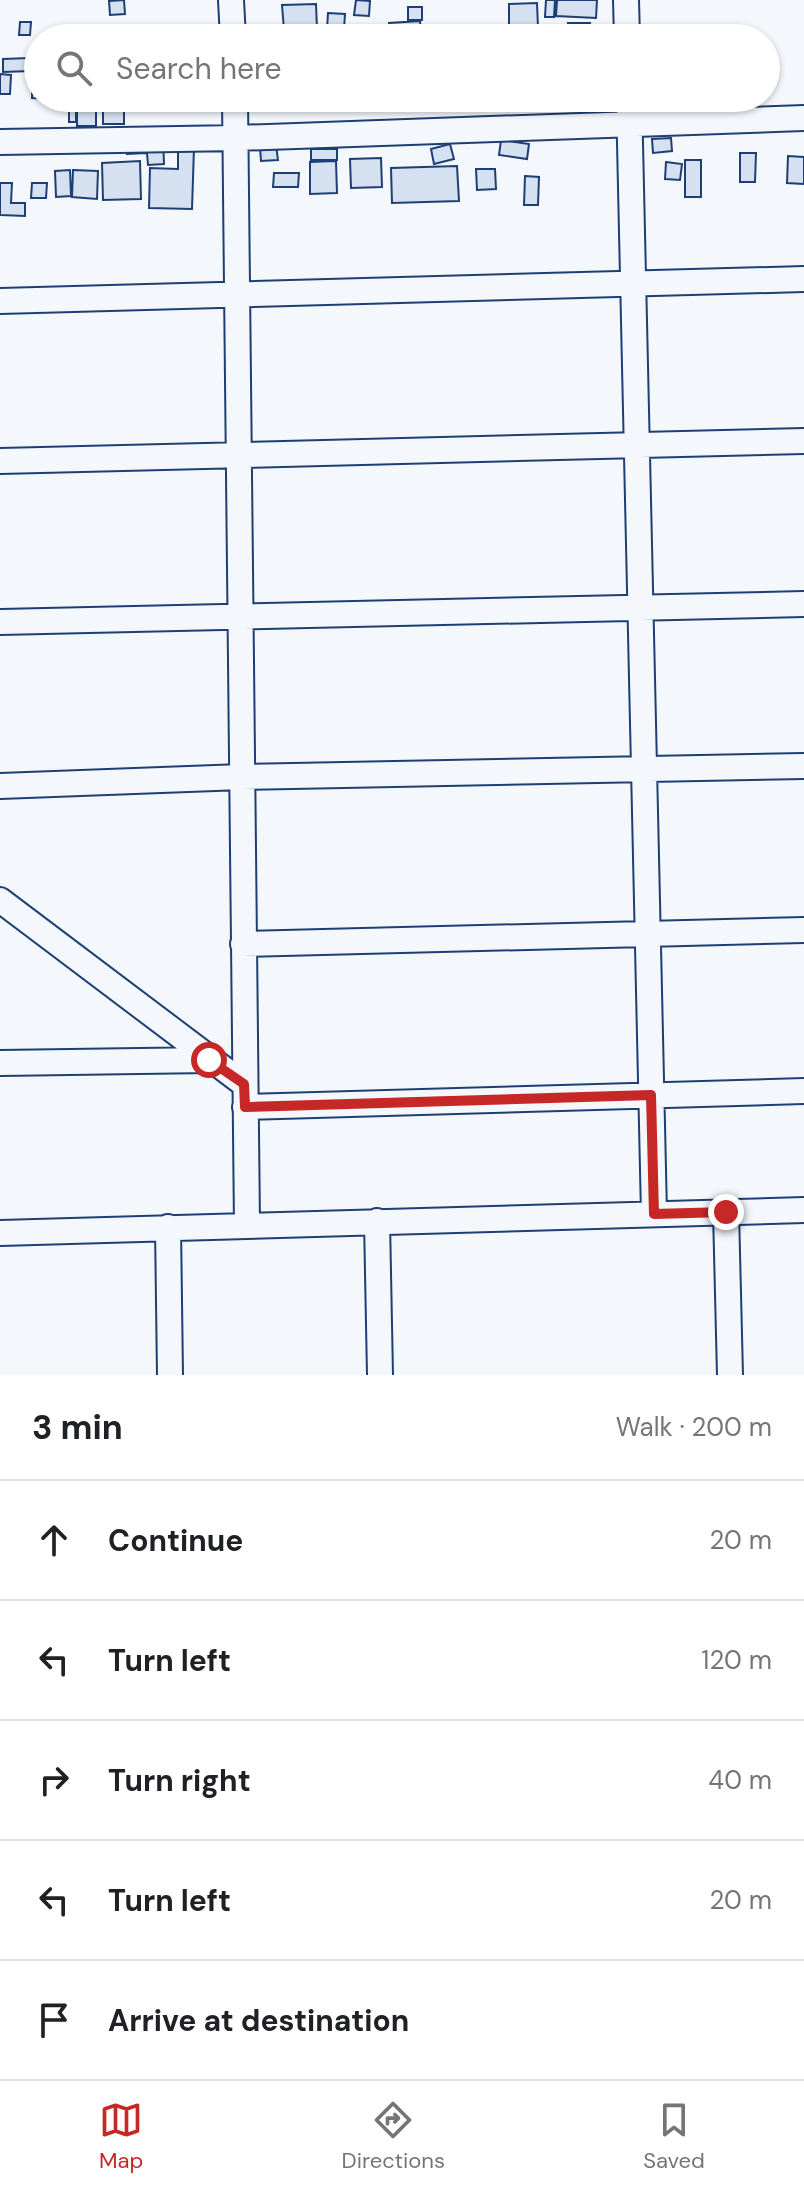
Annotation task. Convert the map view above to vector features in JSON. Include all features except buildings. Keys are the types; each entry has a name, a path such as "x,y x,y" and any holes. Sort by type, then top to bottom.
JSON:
{"street":[{"path":"231,0 232,24"},
{"path":"626,0 627,24"},
{"path":"236,112 247,1225"},
{"path":"629,112 654,1214"},
{"path":"0,142 237,138 804,118"},
{"path":"0,301 804,279"},
{"path":"0,461 804,441"},
{"path":"0,622 804,604"},
{"path":"0,786 242,777 804,766"},
{"path":"0,900 209,1060 245,1095 651,1095 804,1091"},
{"path":"243,944 804,930"},
{"path":"0,1063 209,1060"},
{"path":"0,1233 804,1210"},
{"path":"726,1212 730,1375"},
{"path":"377,1221 380,1375"},
{"path":"168,1227 170,1375"}],"route":[{"path":"209,1060 244,1084 245,1107 651,1095 654,1214 726,1212"}]}
